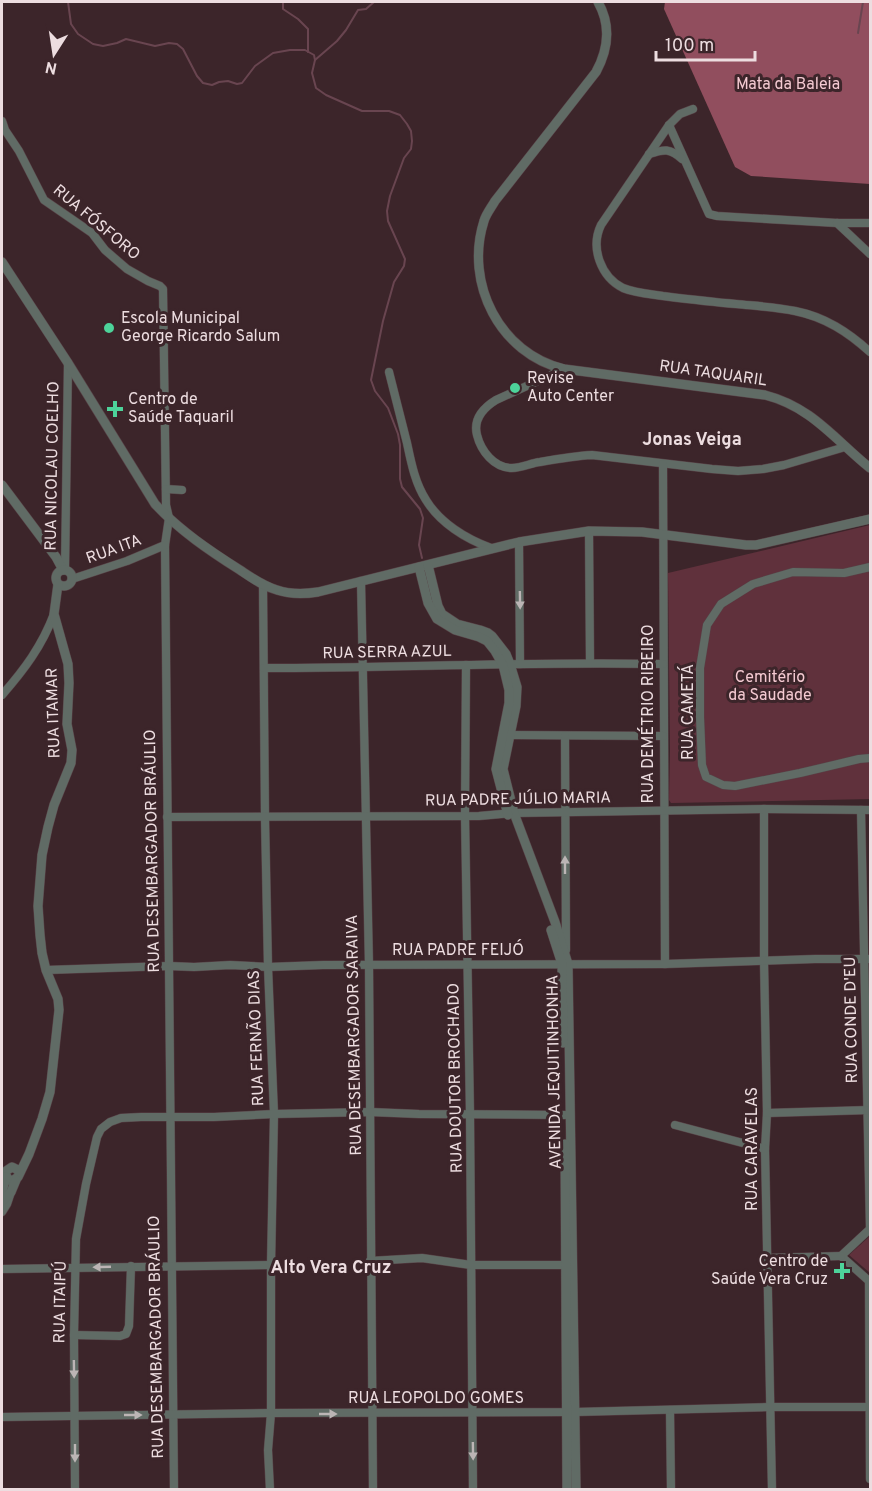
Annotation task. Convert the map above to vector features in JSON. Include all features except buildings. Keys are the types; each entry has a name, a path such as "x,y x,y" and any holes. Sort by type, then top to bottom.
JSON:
{"street":[{"name":"RUA TAQUARIL","path":"598,2 607,22 608,33 601,64 495,201 485,220 479,252 480,278 493,316 504,332 517,344 532,356 550,365 564,369 779,398 802,410 825,427 870,468"},
{"path":"693,109 680,114 669,125 598,231 598,258 606,275 622,287 649,294 777,308 814,316 838,326 870,352"},
{"name":"RUA FÓSFORO","path":"2,121 44,200 87,229 113,258 127,269 163,289 165,505 169,518"},
{"path":"669,125 707,211 712,215 870,223"},
{"path":"649,154 669,150 676,153 687,164"},
{"path":"837,223 870,254"},
{"path":"2,262 151,497 169,518 216,555 263,585 279,591 310,594 491,548 589,531 662,534 756,545 870,519"},
{"name":"RUA NICOLAU COELHO","path":"62,571 68,363"},
{"path":"564,369 485,407 480,414 476,428 481,444 495,463 514,468 537,462 592,455 731,471 784,465 845,447"},
{"path":"388,372 415,475 426,501 461,534 491,548"},
{"name":"RUA DEMÉTRIO RIBEIRO","path":"663,464 664,964"},
{"path":"2,485 56,557 62,571"},
{"path":"166,489 182,490"},
{"name":"RUA DESEMBARGADOR BRÁULIO","path":"169,518 165,545 174,1490"},
{"path":"589,531 590,663"},
{"path":"519,542 520,664"},
{"name":"RUA ITA","path":"72,579 127,561 165,545"},
{"name":"AVENIDA JEQUITINHONHA","path":"423,566 442,614 453,622 488,633 506,654 507,664 517,687 516,706 507,735 503,769 511,813 566,962 568,1215"},
{"name":"RUA CAMETÁ","path":"870,567 844,573 793,572 753,584 721,604 707,625 700,668 700,717 702,765 706,777 723,785 735,786 870,758"},
{"path":"60,585 69,585 72,579 70,573 62,571"},
{"path":"2,695 26,668 53,621 60,593 60,585 55,578 62,571"},
{"name":"RUA DESEMBARGADOR SARAIVA","path":"361,581 369,965 373,1490"},
{"name":"RUA FERNÃO DIAS","path":"263,585 268,967 274,1114 271,1413 268,1450 270,1490"},
{"name":"RUA ITAMAR","path":"2,1212 7,1204 9,1173 29,1154 50,1092 59,1010 58,999 46,970 38,906 42,855 54,805 71,763 72,750 67,724 68,664 53,621"},
{"name":"RUA SERRA AZUL","path":"264,668 663,664"},
{"name":"RUA DOUTOR BROCHADO","path":"466,665 465,815 473,1490"},
{"path":"507,735 663,736"},
{"path":"565,736 566,962"},
{"name":"RUA PADRE JÚLIO MARIA","path":"167,817 366,817 764,809 870,810"},
{"name":"RUA CARAVELAS","path":"764,809 765,1149 772,1490"},
{"name":"RUA CONDE D'EU","path":"861,810 867,959 870,1229"},
{"path":"552,923 565,918"},
{"name":"RUA PADRE FEIJÓ","path":"46,970 230,965 268,967 566,962 664,964 867,959"},
{"name":"AVENIDA JEQUITINHONHA","path":"566,962 565,1115 571,1412 576,1490"},
{"path":"766,1113 869,1110"},
{"path":"170,1117 370,1112 565,1115"},
{"name":"RUA ITAIPÚ","path":"75,1490 76,1239 97,1137 110,1122 121,1118 170,1117"},
{"path":"675,1125 765,1149"},
{"name":"RUA ITAMAR","path":"2,1200 6,1192"},
{"path":"767,1258 841,1256 870,1229"},
{"path":"841,1256 870,1281 870,1479"},
{"path":"370,1261 422,1258 471,1265 569,1265"},
{"path":"2,1269 271,1265"},
{"path":"74,1335 120,1336 126,1334 129,1326 131,1266"},
{"name":"RUA LEOPOLDO GOMES","path":"2,1417 870,1407"},
{"path":"670,1410 671,1490"},
{"name":"AVENIDA JEQUITINHONHA","path":"567,1490 571,1412"}],"green space":[{"name":"Mata da Baleia","path":"665,2 870,2 870,184 751,176 735,167 664,9"},
{"name":"Cemitério da Saudade","path":"870,525 870,799 671,803 669,800 668,573"},
{"path":"870,1236 870,1273 849,1255"}],"waterway":[{"path":"68,2 71,24 78,34 93,44 103,46 126,39 155,46 177,44 183,49 203,83 212,85 228,81 242,83 255,66 273,53 305,50 314,55 315,60"},
{"path":"283,2 283,9 308,29 308,52"},
{"path":"374,2 366,9 358,10 337,41 315,60 312,73 316,88 326,95 362,111 389,111 400,115 411,131 411,149 404,158 387,211 388,221 405,259 404,266 394,282 371,380 375,391 388,408 398,434 402,487 420,509 423,518 419,545 422,558"},
{"path":"858,33 863,2"}],"place":[{"name":"Escola Municipal George Ricardo Salum","path":"109,328"},
{"name":"Revise Auto Center","path":"515,388"},
{"name":"Centro de Saúde Taquaril","path":"115,409"},
{"name":"Centro de Saúde Vera Cruz","path":"842,1271"}],"district":[{"name":"Jonas Veiga","path":"692,440"},
{"name":"Alto Vera Cruz","path":"331,1268"}]}
